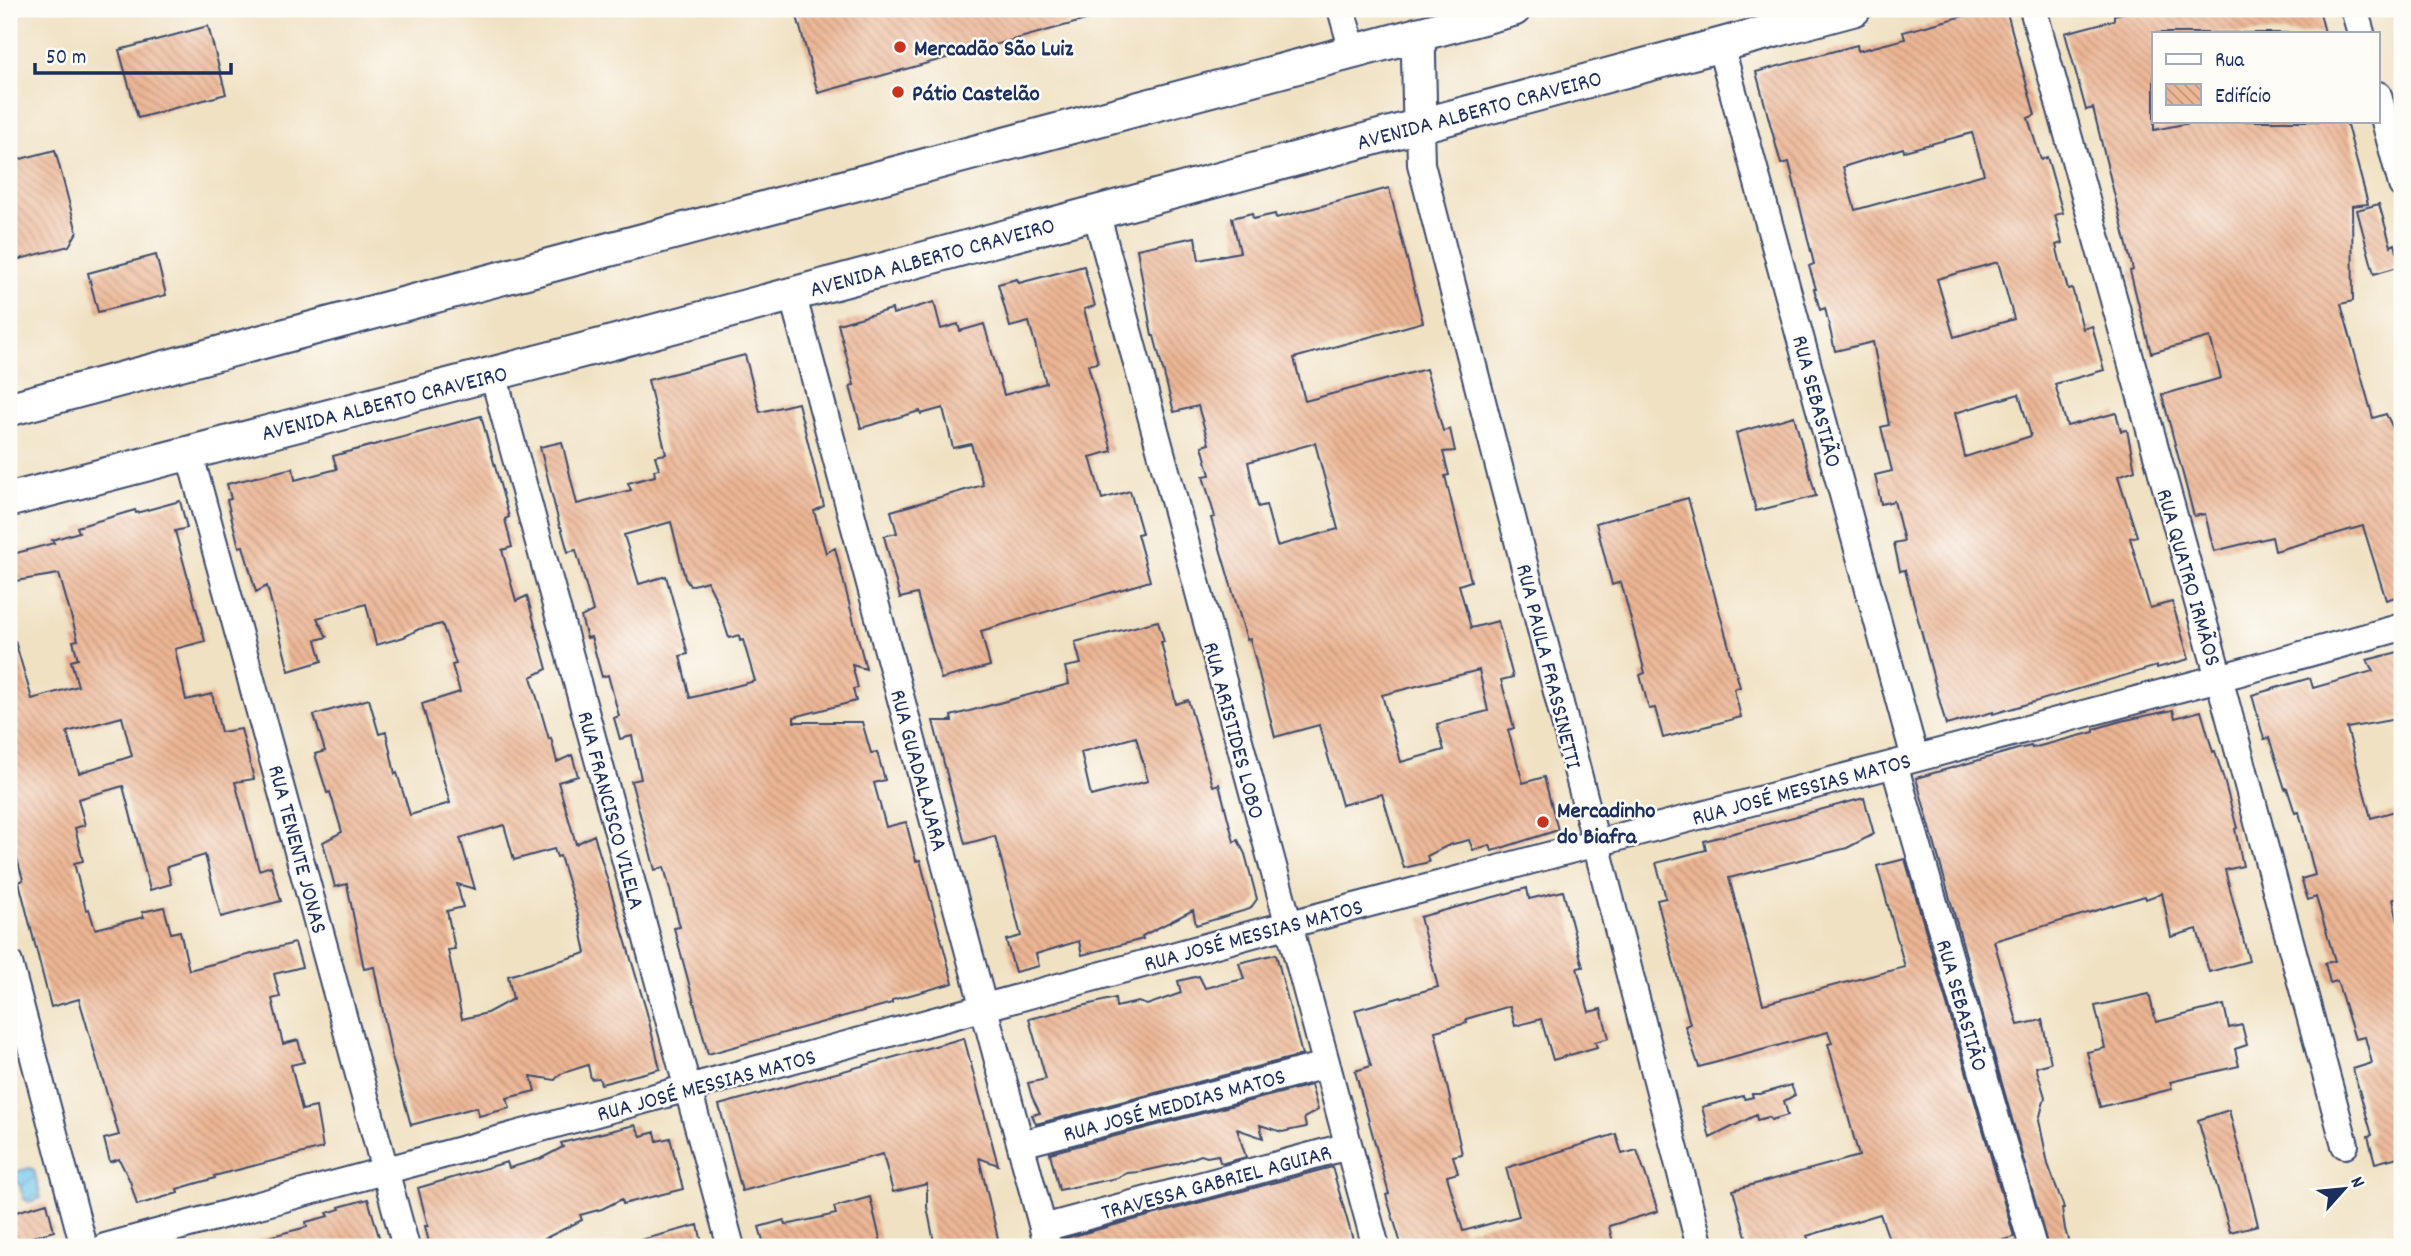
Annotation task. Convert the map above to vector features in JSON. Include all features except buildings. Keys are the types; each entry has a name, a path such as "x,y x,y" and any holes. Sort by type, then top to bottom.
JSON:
{"main road":[{"path":"9,409 1514,9"},
{"name":"AVENIDA ALBERTO CRAVEIRO","path":"9,500 493,374 1854,9"},
{"path":"1418,34 1420,124"}],"street":[{"path":"1341,9 1353,51"},
{"name":"RUA QUATRO IRMÃOS","path":"2032,9 2219,678 2345,1145"},
{"path":"2354,9 2361,32"},
{"name":"RUA SEBASTIÃO","path":"1720,44 1906,718 1904,761 2033,1247"},
{"path":"2380,102 2402,185"},
{"name":"RUA PAULA FRASSINETTI","path":"1420,124 1421,164 1700,1247"},
{"name":"RUA ARISTIDES LOBO","path":"1096,212 1376,1247"},
{"name":"RUA GUADALAJARA","path":"792,293 1046,1238"},
{"name":"RUA FRANCISCO VILELA","path":"493,374 731,1247"},
{"name":"RUA TENENTE JONAS","path":"189,452 406,1247"},
{"name":"RUA JOSÉ MESSIAS MATOS","path":"105,1247 1287,925 2402,627"},
{"path":"9,963 84,1247"},
{"name":"RUA JOSÉ MEDDIAS MATOS","path":"1021,1144 1326,1065"},
{"name":"TRAVESSA GABRIEL AGUIAR","path":"1046,1238 1348,1146"}],"water":[{"path":"30,1168 34,1170 41,1198 29,1202 24,1199 19,1183 13,1182 11,1173"}],"place":[{"name":"Mercadão São Luiz","path":"900,47"},
{"name":"Pátio Castelão","path":"898,92"},
{"name":"Mercadinho do Biafra","path":"1543,822"}]}
